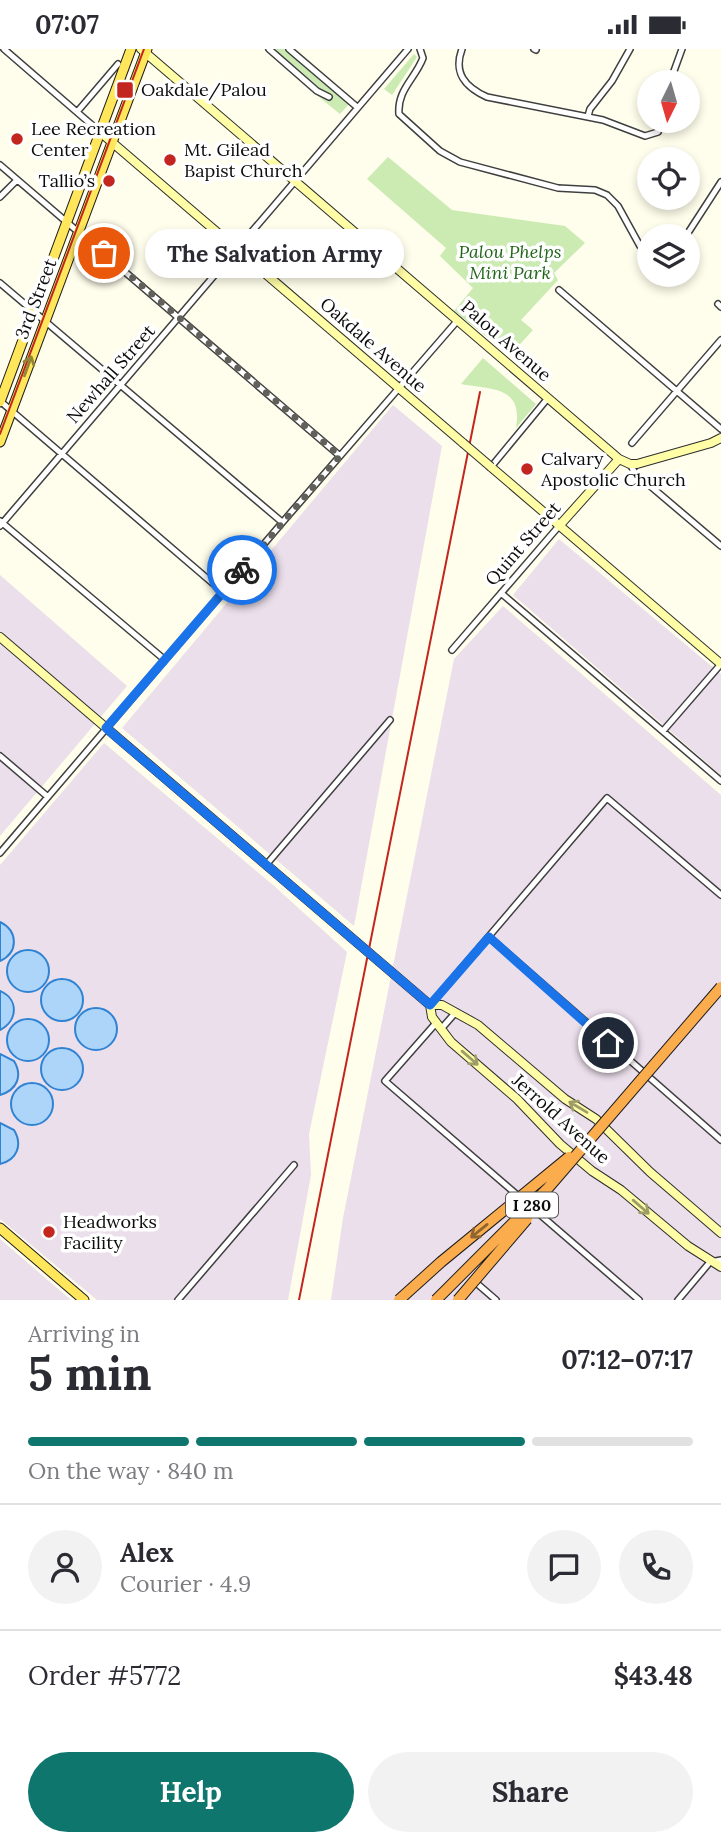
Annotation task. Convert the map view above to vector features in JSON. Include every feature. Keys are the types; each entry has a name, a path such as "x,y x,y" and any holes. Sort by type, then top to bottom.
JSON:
{"highway":[{"name":"I 280","path":"436,1300 548,1188 721,991"},
{"name":"I 280","path":"457,1300 721,991"},
{"path":"398,1300 570,1156 621,1104"}],"main road":[{"name":"3rd Street","path":"0,402 131,49"},
{"name":"3rd Street","path":"0,442 145,50"},
{"path":"0,1228 84,1300"}],"street":[{"name":"Oakdale Avenue","path":"4,49 721,664"},
{"path":"270,49 317,91 329,97"},
{"path":"289,49 357,107"},
{"name":"Newhall Street","path":"1,523 408,49"},
{"path":"420,49 424,58 400,94 399,114 407,123 440,151 460,162 558,188 601,192 618,206 637,242"},
{"path":"462,49 460,73 466,84 477,92 499,100 588,116 637,133"},
{"path":"588,116 630,49"},
{"path":"674,70 682,49"},
{"name":"Palou Avenue","path":"145,50 619,459 630,464 635,473 721,546"},
{"path":"77,112 118,64"},
{"path":"638,133 645,136 655,133"},
{"path":"0,165 340,456"},
{"path":"0,197 17,180"},
{"path":"694,224 721,182"},
{"path":"0,283 282,522"},
{"path":"559,290 721,429"},
{"path":"0,853 458,320"},
{"path":"632,443 721,340"},
{"path":"491,467 548,398"},
{"path":"0,402 223,592"},
{"path":"630,464 658,459 721,438"},
{"name":"Quint Street","path":"452,650 619,459"},
{"path":"1,523 165,660"},
{"path":"501,593 721,781"},
{"name":"Jerrold Avenue","path":"0,637 430,1005 432,1017 451,1042 517,1099 545,1131 710,1262 721,1267"},
{"path":"663,731 721,664"},
{"path":"266,865 390,720"},
{"path":"0,756 48,797"},
{"path":"430,1005 607,799 721,895"},
{"path":"489,937 721,1140"},
{"path":"654,1069 721,991"},
{"name":"Jerrold Avenue","path":"430,1005 442,1005 478,1025 565,1099 606,1127 650,1172 721,1233"},
{"path":"456,1012 438,1026 385,1081 639,1300"},
{"path":"457,1300 640,1086"},
{"path":"178,1300 294,1165"},
{"path":"678,1300 710,1262 721,1260"},
{"path":"474,1281 496,1300"}],"shaded area":[{"path":"393,405 442,446 354,926 122,728"},
{"path":"559,539 721,674 721,775 513,595"},
{"path":"0,575 127,686 0,836"},
{"path":"503,606 721,795 721,1300 331,1300 343,1218 454,659"},
{"path":"104,743 273,885 347,952 309,1134 311,1175 288,1300 97,1300 0,1219 0,865"},
{"path":"0,1239 71,1300 0,1300"}],"green space":[{"path":"275,49 284,49 349,104 340,114 314,93 319,87"},
{"path":"414,54 417,57 392,95 384,89"},
{"name":"Palou Phelps Mini Park","path":"388,157 452,210 565,226 585,243 554,273 558,280 521,320 533,330 510,355 454,311 473,288 440,256 446,248 367,179"},
{"path":"483,358 536,404 516,428 517,414 510,397 494,389 461,384"}],"water":[{"path":"0,922 10,931 14,941 11,952 0,961"},
{"path":"28,950 43,956 49,971 43,986 28,992 13,986 7,971 13,956"},
{"path":"62,979 77,985 83,1000 77,1015 62,1021 47,1015 41,1000 47,985"},
{"path":"0,991 11,999 14,1010 10,1021 0,1030"},
{"path":"96,1008 111,1014 117,1029 111,1044 96,1050 81,1044 75,1029 81,1014"},
{"path":"28,1019 43,1025 49,1040 43,1055 28,1061 13,1055 7,1040 13,1025"},
{"path":"62,1048 77,1054 83,1069 77,1084 62,1090 47,1084 41,1069 47,1054"},
{"path":"0,1054 14,1061 18,1077 11,1090 0,1095"},
{"path":"32,1083 47,1089 53,1104 47,1119 32,1125 17,1119 11,1104 17,1089"},
{"path":"0,1123 14,1130 18,1146 11,1159 0,1164"}],"tram line":[{"path":"0,434 144,49"}],"railway":[{"path":"299,1300 480,392"}],"way so far":[{"path":"104,253 340,456 242,570"}],"place":[{"name":"Oakdale/Palou","path":"125,90"},
{"name":"Lee Recreation Center","path":"17,139"},
{"name":"Mt. Gilead Bapist Church","path":"170,160"},
{"name":"Tallio’s","path":"109,181"},
{"name":"The Salvation Army","path":"104,253"},
{"name":"Calvary Apostolic Church","path":"527,469"},
{"name":"Headworks Facility","path":"49,1232"}],"route":[{"path":"242,570 106,728 430,1005 489,937 608,1043"}]}
